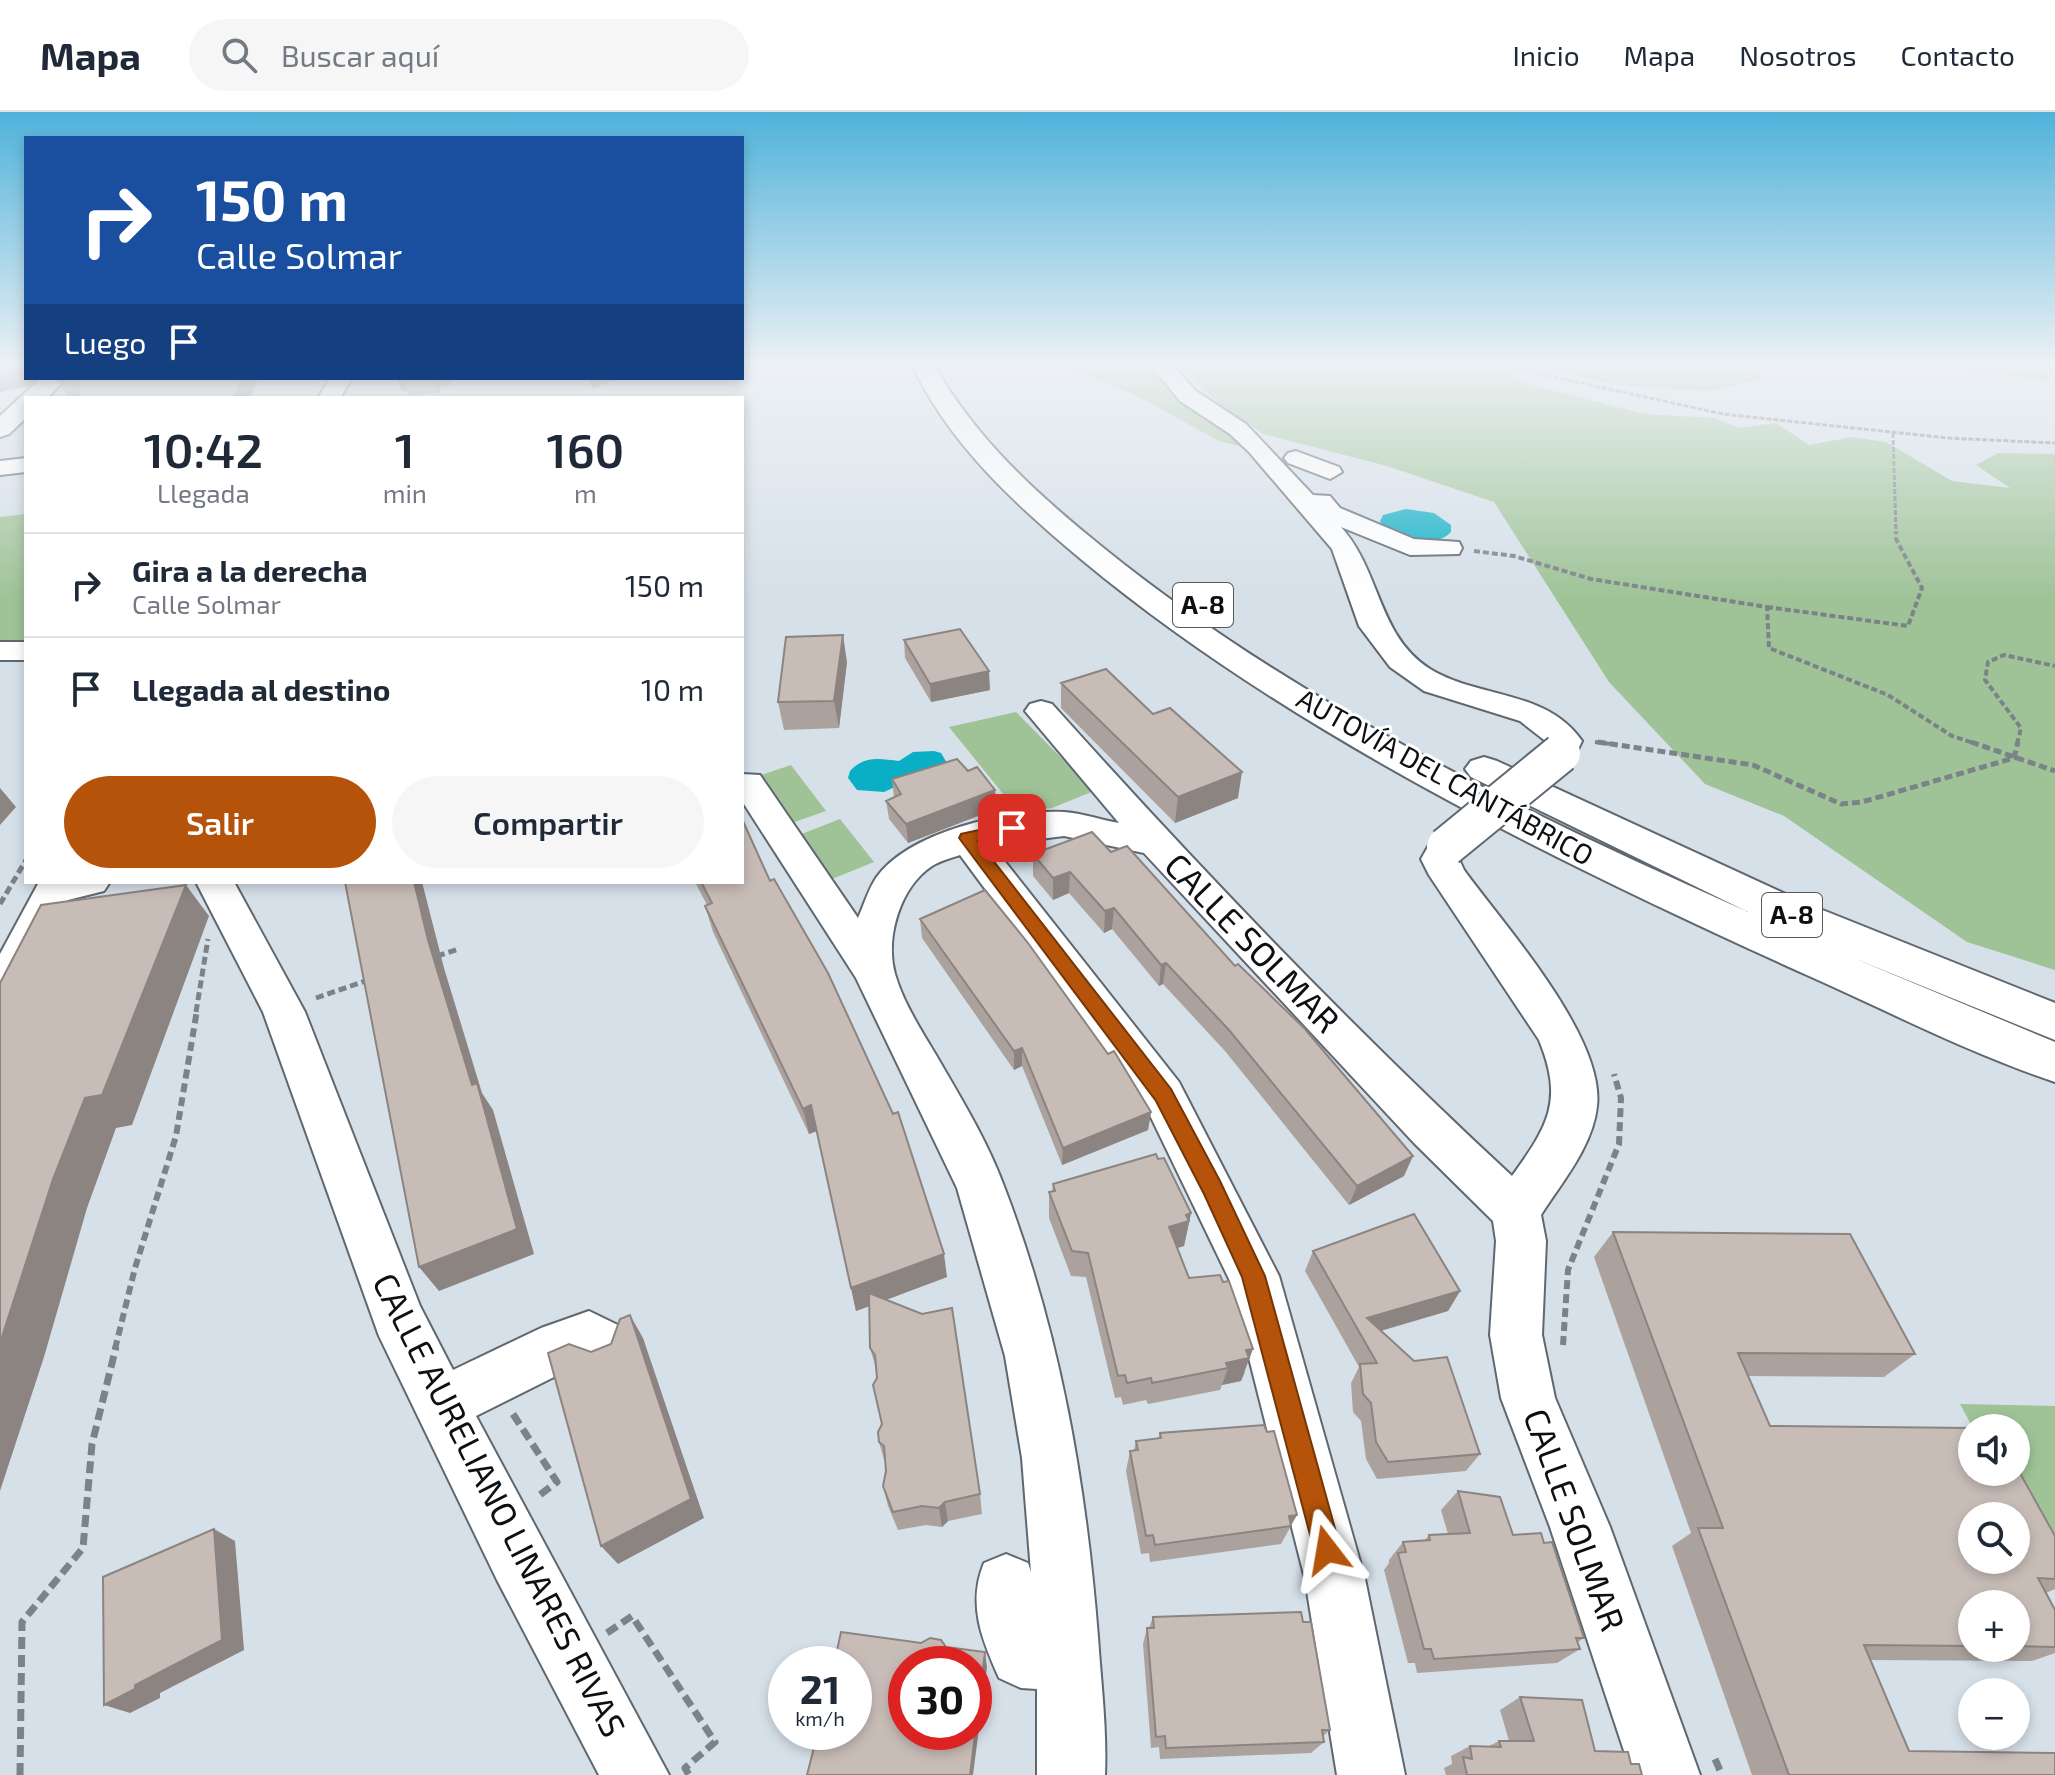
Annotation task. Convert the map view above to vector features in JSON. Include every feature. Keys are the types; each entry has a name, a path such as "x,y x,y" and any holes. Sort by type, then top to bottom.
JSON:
{"highway":[{"name":"AUTOVÍA DEL CANTÁBRICO","path":"974,443 998,471 1114,573 1249,668 1447,784 1562,845 1774,944 2055,1063"},
{"name":"AUTOVÍA DEL CANTÁBRICO","path":"1009,443 1061,494 1201,603 1330,683 1475,765 1790,914 2055,1022"}],"street":[{"path":"1252,443 1355,560 1366,610 1397,656 1417,674 1439,687 1509,703 1551,723 1563,747 1446,847 1440,859 1558,1033 1572,1060 1577,1093 1571,1131 1516,1211"},
{"path":"1257,447 1330,472"},
{"path":"1296,458 1296,470 1331,513 1416,553 1449,548"},
{"path":"0,468 24,465"},
{"path":"1331,513 1373,504"},
{"path":"0,651 24,651"},
{"path":"1041,711 1156,843"},
{"path":"748,783 874,973"},
{"name":"CALLE SOLMAR","path":"1071,1775 1068,1660 1050,1458 1032,1356 1005,1256 955,1129 902,1035 874,973 874,927 891,885 919,857 967,838 1012,828 1064,824 1156,843 1430,1129 1516,1211 1521,1241 1516,1335 1528,1398 1580,1527 1688,1760"},
{"path":"967,838 1163,1095 1254,1276 1335,1579 1371,1775"},
{"path":"0,992 68,884"},
{"name":"CALLE AURELIANO LINARES RIVAS","path":"220,894 284,1012 398,1318 518,1559 635,1775"},
{"path":"442,1404 560,1346 589,1337 605,1346"},
{"path":"1006,1585 1010,1631 1021,1656 1068,1660"}],"path":[{"path":"1449,548 1514,556 1591,579 1908,626 1922,588 1896,539 1893,443"},
{"path":"1767,607 1769,648 1888,695 1952,736 2055,771"},
{"path":"2014,758 2021,728 1985,680 1988,662 2004,655 2055,666"},
{"path":"1563,747 1598,742 1753,765 1841,804 1862,802 2014,758"},
{"path":"0,904 24,863"},
{"path":"20,1775 22,1622 83,1548 92,1444 135,1268 176,1136 212,915 220,894"},
{"path":"430,959 459,949"},
{"path":"315,998 373,979"},
{"path":"1566,1357 1563,1343 1568,1270 1619,1144 1621,1098 1611,1063"},
{"path":"1688,1760 1722,1775"}],"green space":[{"path":"1225,443 1242,443 1247,448"},
{"path":"1296,443 1887,443 1952,481 2010,488 1976,465 1998,453 2055,454 2055,970 1967,942 1784,816 1705,784 1609,682 1494,502 1387,466"},
{"path":"24,514 24,643 0,646 0,517"},
{"path":"1016,712 1094,791 1052,808 1017,811 949,727"},
{"path":"791,765 826,811 786,825 752,778"},
{"path":"840,819 874,862 832,879 799,835"},
{"path":"1960,1404 2055,1406 2055,1575 2030,1502 2021,1486 2030,1486 2030,1414 1965,1414"}],"water":[{"path":"1406,509 1434,513 1451,525 1451,532 1435,541 1427,541 1383,528 1380,521 1383,515"},
{"path":"913,752 941,753 947,763 884,792 857,790 848,778 850,771 867,760 899,761"}],"building":[{"path":"960,629 989,671 930,684 904,640"},
{"path":"843,635 834,701 778,702 786,637"},
{"path":"1106,669 1153,714 1170,708 1242,772 1178,797 1061,683"},
{"path":"957,759 968,771 977,767 995,790 906,824 886,801 901,794 892,779"},
{"path":"744,823 770,881 774,879 828,973 893,1114 898,1112 944,1254 851,1288 811,1105 803,1109 705,906 712,903 702,884 744,884"},
{"path":"1092,832 1111,852 1127,846 1235,966 1238,964 1304,1028 1413,1156 1357,1186 1229,1030 1166,963 1161,965 1114,908 1105,911 1070,872 1053,878 1033,854"},
{"path":"345,884 414,884 428,940 472,1085 477,1083 517,1229 419,1267"},
{"path":"186,885 102,1095 85,1098 53,1179 0,1343 0,983 41,905"},
{"path":"985,890 1028,943 1108,1054 1114,1051 1151,1112 1063,1148 1022,1048 1014,1051 920,919"},
{"path":"1156,1154 1158,1159 1164,1158 1191,1213 1186,1215 1189,1221 1169,1227 1189,1278 1220,1275 1223,1282 1229,1281 1253,1349 1246,1350 1249,1358 1226,1363 1228,1368 1152,1383 1151,1378 1127,1383 1125,1375 1118,1376 1088,1253 1072,1251 1049,1192 1055,1191 1053,1184"},
{"path":"1414,1214 1460,1291 1367,1318 1414,1361 1447,1357 1480,1454 1388,1462 1376,1442 1371,1403 1363,1394 1360,1364 1377,1363 1313,1251"},
{"path":"1613,1232 1850,1234 1915,1354 1738,1353 1770,1426 1958,1428 1958,1486 2027,1486 2055,1536 2055,1579 2038,1578 2055,1610 2055,1647 2030,1646 2030,1590 1958,1590 1958,1646 1864,1645 1909,1751 2055,1753 2055,1775 1789,1775 1698,1528 1723,1528"},
{"path":"869,1293 922,1314 952,1308 980,1494 945,1502 939,1508 922,1506 893,1512 883,1486 886,1471 884,1446 879,1442 878,1432 882,1424 873,1385 877,1378 875,1355 870,1348"},
{"path":"630,1315 691,1499 601,1546 548,1353 569,1344 591,1352 611,1344 620,1319"},
{"path":"1264,1425 1267,1432 1274,1431 1297,1515 1289,1516 1291,1526 1155,1545 1153,1535 1146,1536 1130,1451 1138,1450 1136,1441 1161,1438 1160,1433"},
{"path":"1458,1491 1500,1497 1513,1535 1541,1533 1544,1543 1552,1542 1584,1638 1576,1638 1580,1649 1434,1659 1431,1649 1424,1649 1398,1553 1406,1552 1403,1542 1430,1540 1429,1535 1470,1533"},
{"path":"214,1529 222,1640 135,1685 135,1689 104,1705 103,1577"},
{"path":"1301,1612 1303,1622 1311,1622 1330,1730 1322,1730 1324,1742 1166,1748 1165,1736 1156,1737 1147,1628 1154,1628 1153,1617"},
{"path":"841,1632 921,1643 930,1638 941,1640 945,1646 888,1646 888,1750 973,1750 970,1775 807,1775 813,1750 872,1750 872,1646 838,1646"},
{"path":"1520,1697 1582,1700 1595,1751 1628,1752 1631,1764 1639,1764 1642,1775 1467,1775 1463,1757 1472,1759 1470,1746 1501,1747 1499,1741 1534,1741"}],"route":[{"path":"1012,828 967,838 1163,1095 1212,1188 1254,1276 1327,1550"}]}
